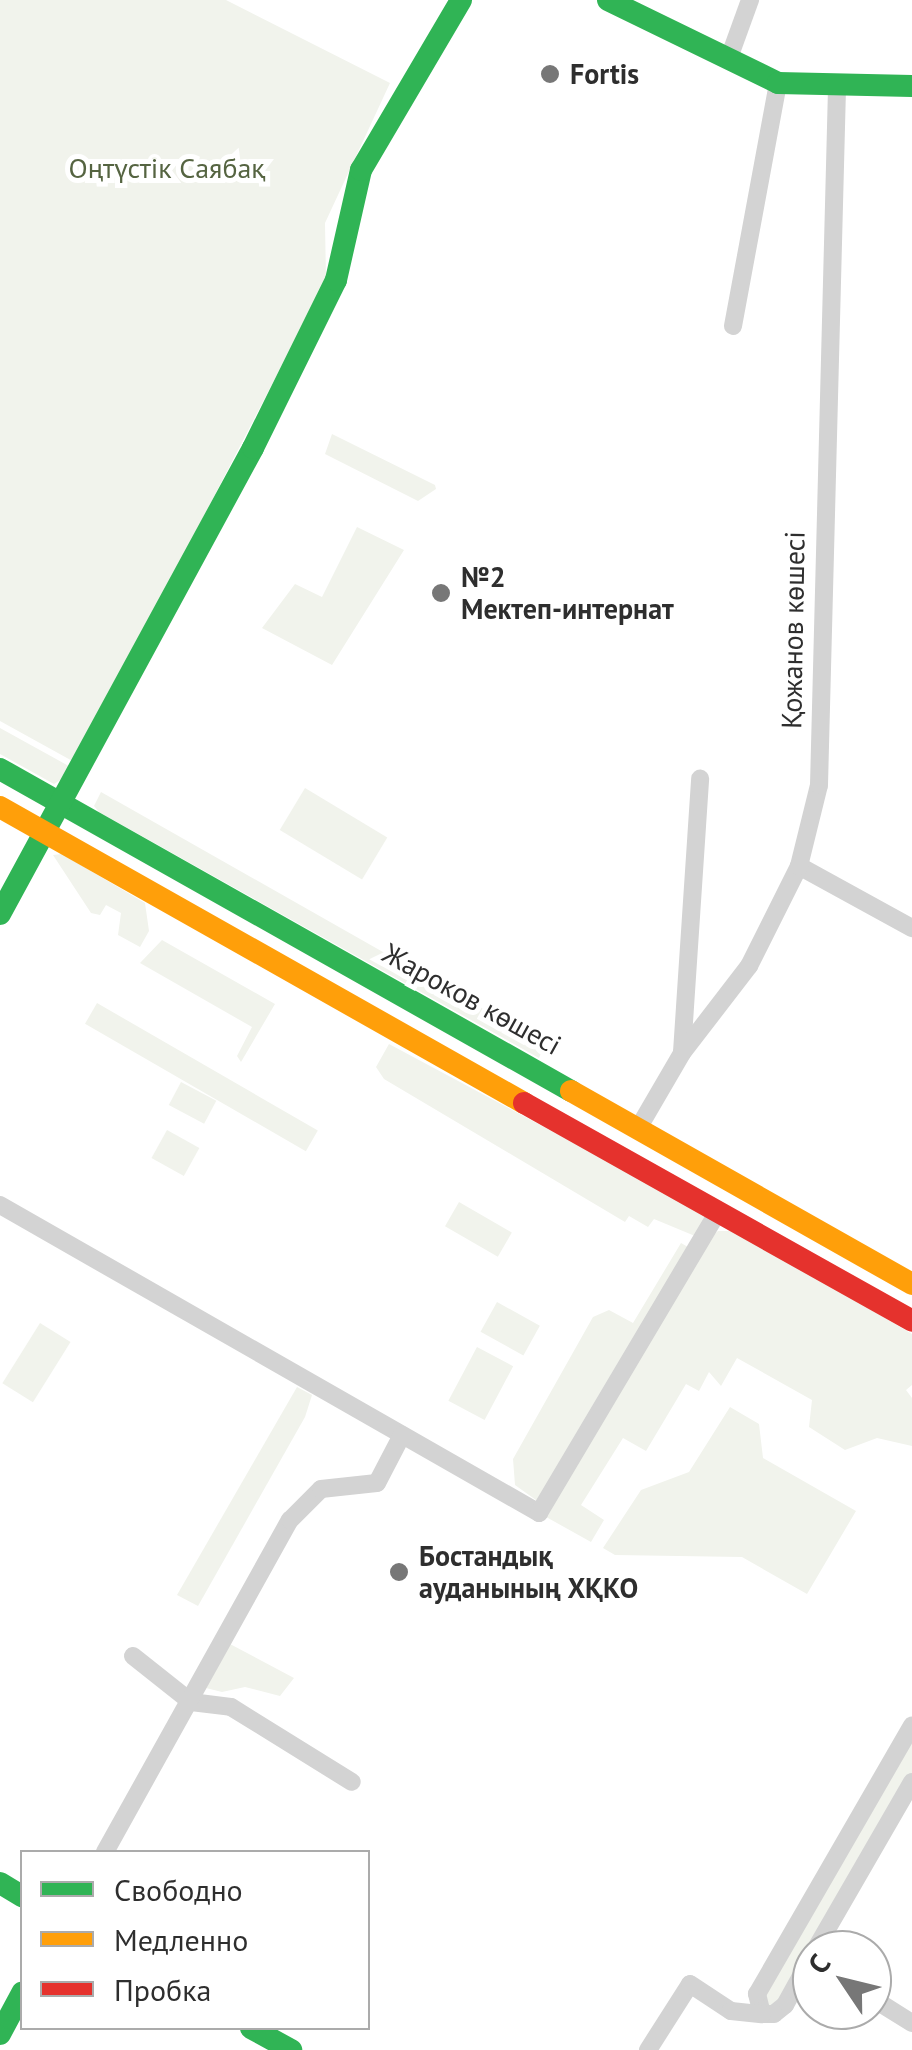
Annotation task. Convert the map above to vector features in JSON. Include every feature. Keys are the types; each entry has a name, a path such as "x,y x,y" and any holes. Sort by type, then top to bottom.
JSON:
{"main road":[{"path":"0,914 64,805 253,448 336,280 362,170 461,0"},
{"path":"608,0 778,83 912,86"},
{"name":"Жароков көшесі","path":"0,769 639,1126 912,1284"},
{"path":"0,807 912,1321"},
{"path":"0,2034 20,1997"},
{"path":"255,2030 291,2050"}],"street":[{"path":"729,58 750,0"},
{"path":"733,326 778,83"},
{"name":"Қожанов көшесі","path":"639,1126 682,1052 749,966 799,866 819,786 836,86"},
{"path":"682,1052 700,779"},
{"path":"799,866 912,928"},
{"path":"0,1205 539,1513 718,1212"},
{"path":"106,1850 301,1506 322,1488 377,1483 402,1435"},
{"path":"133,1656 192,1702 231,1707 352,1782"},
{"path":"762,2014 757,1994 912,1725"},
{"path":"827,1930 912,1782"},
{"path":"648,2050 690,1984 731,2011 762,2014 774,2014 792,1991"}],"green space":[{"name":"Оңтүстік Саябақ","path":"0,0 226,0 390,83 325,223 326,280 76,763 0,721"},
{"path":"332,434 435,485 436,489 418,501 325,454"},
{"path":"357,527 404,550 332,665 262,628 295,584 322,597"},
{"path":"0,728 76,770 54,784 0,754"},
{"path":"305,788 387,837 362,879 280,830"},
{"path":"101,792 545,1044 539,1058 99,812 94,806"},
{"path":"62,854 145,903 149,931 140,947 118,935 121,913 106,905 100,915 91,913 53,855"},
{"path":"162,940 275,1004 241,1062 237,1056 252,1027 140,963"},
{"path":"97,1003 318,1130 306,1151 85,1024"},
{"path":"389,1044 673,1196 706,1218 695,1236 654,1219 648,1227 629,1216 625,1222 384,1079 376,1067"},
{"path":"181,1082 216,1101 204,1124 169,1105"},
{"path":"167,1130 199,1148 184,1176 151,1158"},
{"path":"459,1202 512,1232 498,1257 445,1226"},
{"path":"718,1231 737,1231 912,1334 912,1385 906,1390 912,1398 912,1446 877,1438 845,1450 809,1427 812,1400 737,1358 721,1386 709,1372 699,1391 686,1384 646,1451 623,1438 581,1505 604,1520 591,1542 539,1513 543,1505 515,1485 513,1459 593,1317 609,1310 633,1323 681,1243 695,1251"},
{"path":"497,1302 540,1326 523,1355 481,1332"},
{"path":"40,1323 71,1342 33,1402 2,1383"},
{"path":"477,1347 513,1366 485,1420 448,1401"},
{"path":"297,1387 312,1395 305,1417 198,1606 177,1595"},
{"path":"730,1407 759,1424 763,1458 856,1511 807,1594 742,1557 615,1555 603,1548 641,1490 689,1472"},
{"path":"230,1644 294,1678 280,1696 245,1687 222,1692 206,1688"},
{"path":"912,1730 912,1779 823,1930 795,1930"},
{"path":"792,1934 792,1983 774,2014 757,1994"}],"traffic: fast":[{"path":"0,914 253,448 336,280 361,170 461,0"},
{"path":"608,0 778,83 912,86"},
{"path":"0,769 571,1091"},
{"path":"0,1883 20,1895"},
{"path":"0,2034 20,1997"},
{"path":"255,2030 291,2050"}],"traffic: slow":[{"path":"0,807 524,1103"},
{"path":"571,1091 912,1284"}],"traffic: jam":[{"path":"524,1103 912,1321"}],"place":[{"name":"Fortis","path":"550,74"},
{"name":"№2 Мектеп-интернат","path":"441,593"},
{"name":"Бостандық ауданының ХҚКО","path":"399,1572"}]}
